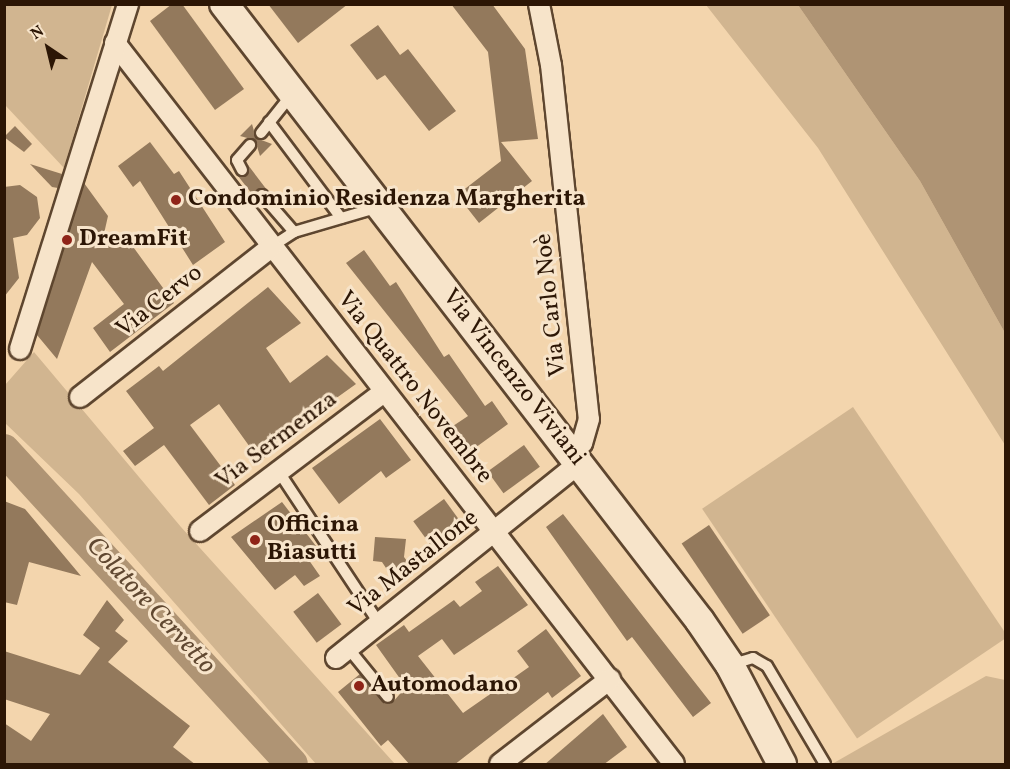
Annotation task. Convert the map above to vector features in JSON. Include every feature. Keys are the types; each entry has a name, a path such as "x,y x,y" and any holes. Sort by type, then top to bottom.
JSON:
{"main road":[{"name":"Via Vincenzo Viviani","path":"224,4 575,458 730,665 782,765"}],"street":[{"path":"20,349 128,4"},
{"name":"Via Carlo Noè","path":"539,4 551,64 589,419 575,458"},
{"name":"Via Quattro Novembre","path":"115,43 271,247 610,679 667,762"},
{"name":"Via Cervo","path":"80,397 271,247"},
{"name":"Via Sermenza","path":"200,531 384,392"},
{"name":"Via Mastallone","path":"342,653 496,532 575,458"},
{"path":"501,765 610,679"}],"lane":[{"path":"261,133 293,94"},
{"path":"270,123 341,218"},
{"path":"242,170 237,160 250,145"},
{"path":"262,195 294,231"},
{"path":"271,247 294,231 380,207"},
{"path":"279,472 379,623"},
{"path":"342,653 388,697"},
{"path":"730,665 753,658 767,666 825,765"}],"shaded area":[{"path":"5,4 112,5 64,168 5,105"},
{"path":"706,5 798,5 920,181 1005,333 1005,445 818,148"},
{"path":"798,5 1005,5 1005,333 920,181"},
{"path":"34,352 181,527 395,764 316,764 79,494 5,423 5,385"},
{"path":"853,407 1006,634 1006,638 857,738 702,509"},
{"path":"986,676 1005,680 1005,764 832,764"}],"building":[{"path":"172,4 182,4 244,89 215,110 150,21"},
{"path":"268,4 348,4 298,43"},
{"path":"451,4 492,4 525,49 538,139 501,142 532,181 479,223 457,195 501,161 488,52"},
{"path":"378,25 400,55 408,49 456,111 429,131 385,75 377,80 350,45"},
{"path":"252,124 256,138 272,144 260,156 255,140 240,136"},
{"path":"15,126 32,144 24,152 4,137"},
{"path":"150,142 174,174 179,171 225,242 193,265 140,181 133,187 118,166"},
{"path":"30,164 62,174 58,188 52,187"},
{"path":"248,165 267,190 258,189 256,199 238,176 248,175"},
{"path":"84,183 108,216 101,247 123,233 174,303 110,352 93,328 124,304 92,262 57,359 37,335"},
{"path":"20,185 37,197 40,218 27,235 13,238 19,278 4,297 4,187"},
{"path":"364,250 390,286 396,282 444,357 449,354 485,406 492,401 508,424 468,453 450,428 468,416 346,263"},
{"path":"268,287 301,323 266,348 290,383 327,355 356,384 328,404 324,399 274,437 280,446 260,461 219,404 190,425 235,485 209,505 164,445 135,466 123,451 154,428 126,391 159,366 163,371"},
{"path":"380,419 411,460 386,478 381,471 339,504 312,468"},
{"path":"524,445 540,467 503,493 488,471"},
{"path":"444,499 464,527 433,549 413,521"},
{"path":"4,501 25,509 81,576 29,562 17,605 4,602"},
{"path":"282,502 316,546 306,556 320,576 304,586 295,575 275,590 231,537"},
{"path":"563,514 711,703 693,717 632,637 627,641 546,527"},
{"path":"709,525 770,615 743,634 682,543"},
{"path":"375,537 406,539 404,557 413,569 396,583 382,562 373,561"},
{"path":"498,566 528,605 454,655 442,639 418,656 463,713 529,667 517,651 546,629 581,676 552,698 548,692 454,765 410,765 388,740 381,746 338,692 360,674 385,704 392,703 406,687 376,645 404,625 409,632 454,600 460,607 482,591 475,582"},
{"path":"318,593 341,624 317,643 293,612"},
{"path":"107,600 124,620 115,631 128,641 108,662 190,726 173,747 196,765 4,765 4,723 31,741 50,714 4,699 4,651 80,675 100,648 83,635"},
{"path":"603,714 627,747 603,765 544,765"}],"waterway":[{"name":"Colatore Cervetto","path":"4,450 292,764"}],"place":[{"name":"Condominio Residenza Margherita","path":"176,200"},
{"name":"DreamFit","path":"67,240"},
{"name":"Officina Biasutti","path":"255,540"},
{"name":"Automodano","path":"359,686"}]}
